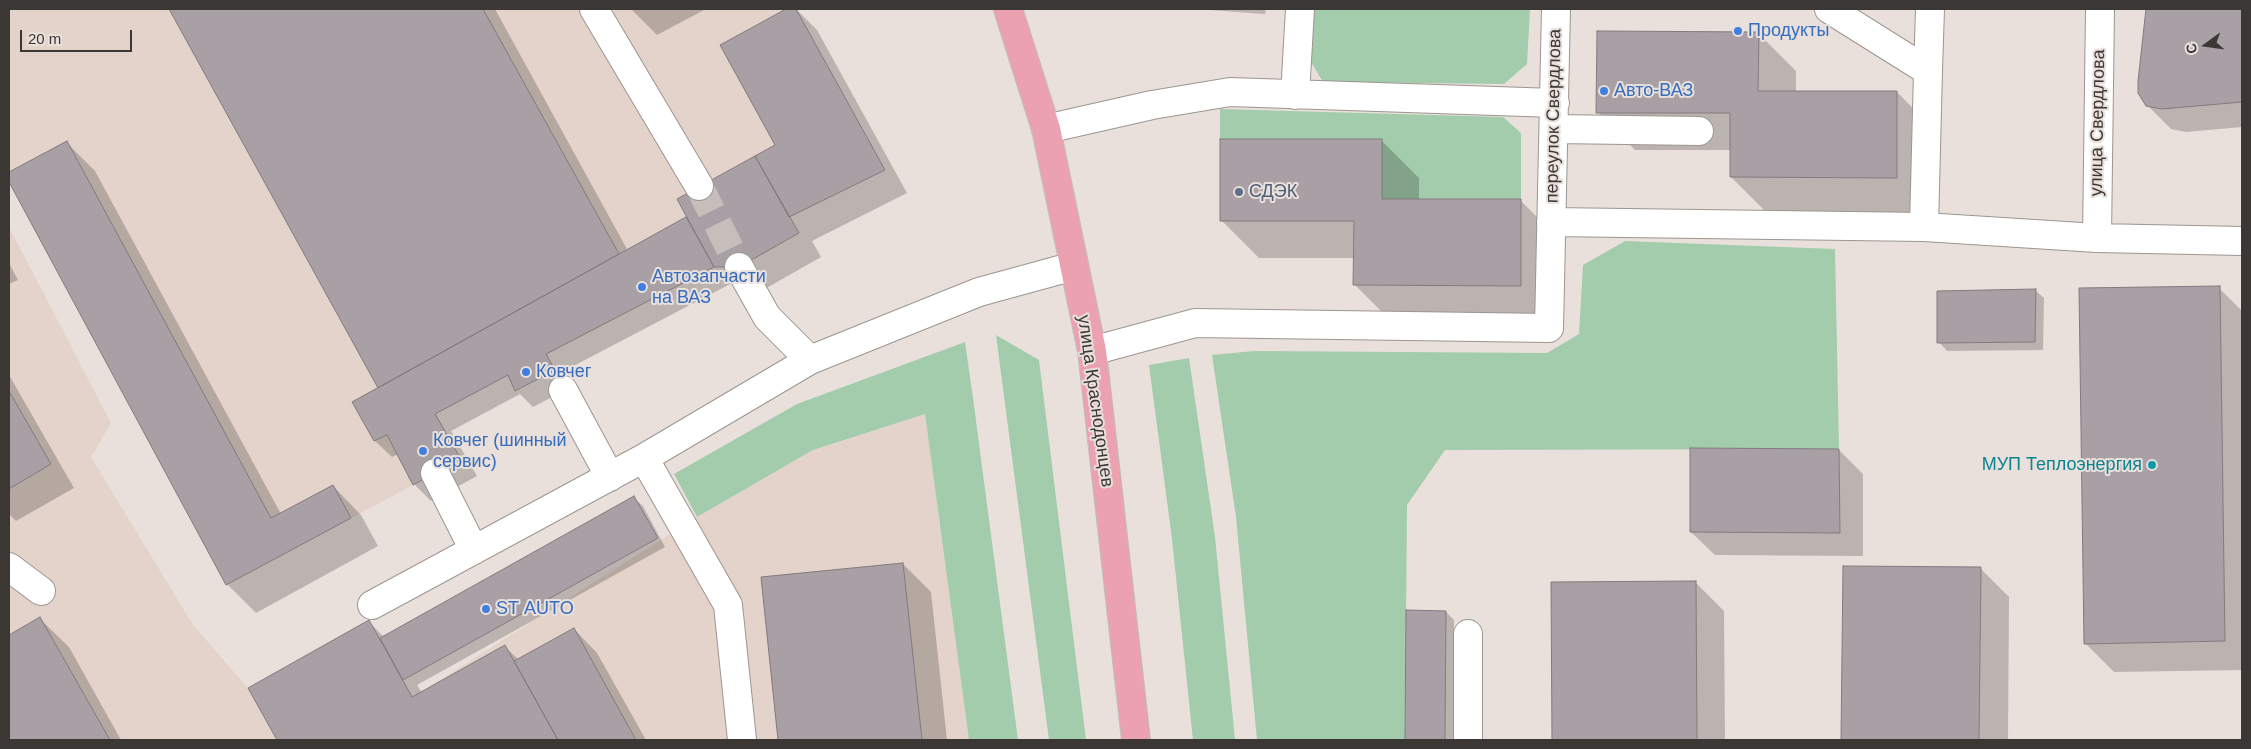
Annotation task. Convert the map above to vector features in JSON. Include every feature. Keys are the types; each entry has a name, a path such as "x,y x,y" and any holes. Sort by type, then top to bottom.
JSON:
{"main road":[{"name":"улица Краснодонцев","path":"1008,9 1046,130 1092,351 1136,740"}],"street":[{"path":"594,9 699,186"},
{"path":"1295,96 1300,9"},
{"name":"переулок Свердлова","path":"1092,351 1195,323 1549,328 1556,9"},
{"path":"1830,9 1928,71"},
{"path":"1924,227 1930,9"},
{"name":"улица Свердлова","path":"2097,238 2100,9"},
{"path":"1046,130 1152,105 1230,92 1554,116 1700,131"},
{"path":"1551,222 1924,227 2097,238 2242,241"},
{"path":"372,604 610,477 810,360 979,292 1074,266"},
{"path":"739,267 767,317 810,360"},
{"path":"563,390 610,477"},
{"path":"644,458 728,605 742,740"},
{"path":"435,474 474,550"},
{"path":"9,567 41,591"},
{"path":"1468,634 1468,740"}],"shaded area":[{"path":"9,9 796,9 885,170 790,217 714,267 547,354 555,370 515,391 507,376 436,413 449,439 413,485 226,585 9,182"},
{"path":"9,227 111,423 91,457 193,625 248,688 369,620 413,697 697,517 813,450 925,414 969,740 110,740 40,617 9,635"}],"green space":[{"path":"1311,9 1530,9 1527,64 1504,84 1323,82 1308,57"},
{"path":"1220,109 1503,117 1521,133 1521,199 1382,199 1382,139 1220,139"},
{"path":"1625,241 1835,249 1839,449 1445,450 1407,505 1405,740 1257,740 1236,517 1212,355 1254,351 1547,353 1579,334 1583,265"},
{"path":"996,335 1039,360 1086,740 1049,740"},
{"path":"965,342 1018,740 969,740 925,414 813,450 697,517 674,474 797,404"},
{"path":"1189,358 1215,537 1235,740 1193,740 1172,539 1149,365"}],"building":[{"path":"169,9 483,9 619,254 378,388"},
{"path":"786,9 796,9 885,170 789,217 755,156 775,145 720,45"},
{"path":"2146,9 2242,9 2242,102 2162,109 2146,106 2138,93 2138,81"},
{"path":"1597,31 1759,32 1758,91 1897,91 1897,178 1730,177 1730,113 1596,113"},
{"path":"1220,139 1382,139 1382,199 1521,199 1521,286 1353,285 1354,221 1220,221"},
{"path":"67,141 271,518 333,485 351,518 226,585 9,182 9,172"},
{"path":"755,156 799,233 739,267 714,267 677,199"},
{"path":"686,217 714,267 546,354 555,370 515,391 508,375 435,414 461,459 413,485 387,435 374,441 352,402"},
{"name":"МУП Теплоэнергия","path":"2220,286 2225,641 2084,644 2079,288"},
{"path":"2036,289 2035,342 1937,343 1937,291"},
{"path":"9,391 51,464 9,489"},
{"path":"1690,448 1839,449 1840,533 1690,532"},
{"path":"634,496 658,538 403,680 380,638"},
{"path":"903,563 922,740 778,740 761,577"},
{"path":"1843,566 1981,567 1979,740 1841,740"},
{"path":"1696,581 1697,740 1552,740 1551,582"},
{"path":"1406,610 1446,611 1445,740 1405,740"},
{"path":"40,617 110,740 9,740 9,635"},
{"path":"369,620 412,697 505,645 558,740 277,740 248,688"},
{"path":"574,628 636,740 558,740 514,661"}],"tunnel":[{"path":"699,186 739,267"}],"place":[{"name":"Продукты","path":"1738,31"},
{"name":"Авто-ВАЗ","path":"1604,91"},
{"name":"СДЭК","path":"1239,192"},
{"name":"Автозапчасти на ВАЗ","path":"642,287"},
{"name":"Ковчег","path":"526,372"},
{"name":"Ковчег (шинный сервис)","path":"423,451"},
{"name":"МУП Теплоэнергия","path":"2152,465"},
{"name":"ST AUTO","path":"486,609"}]}
